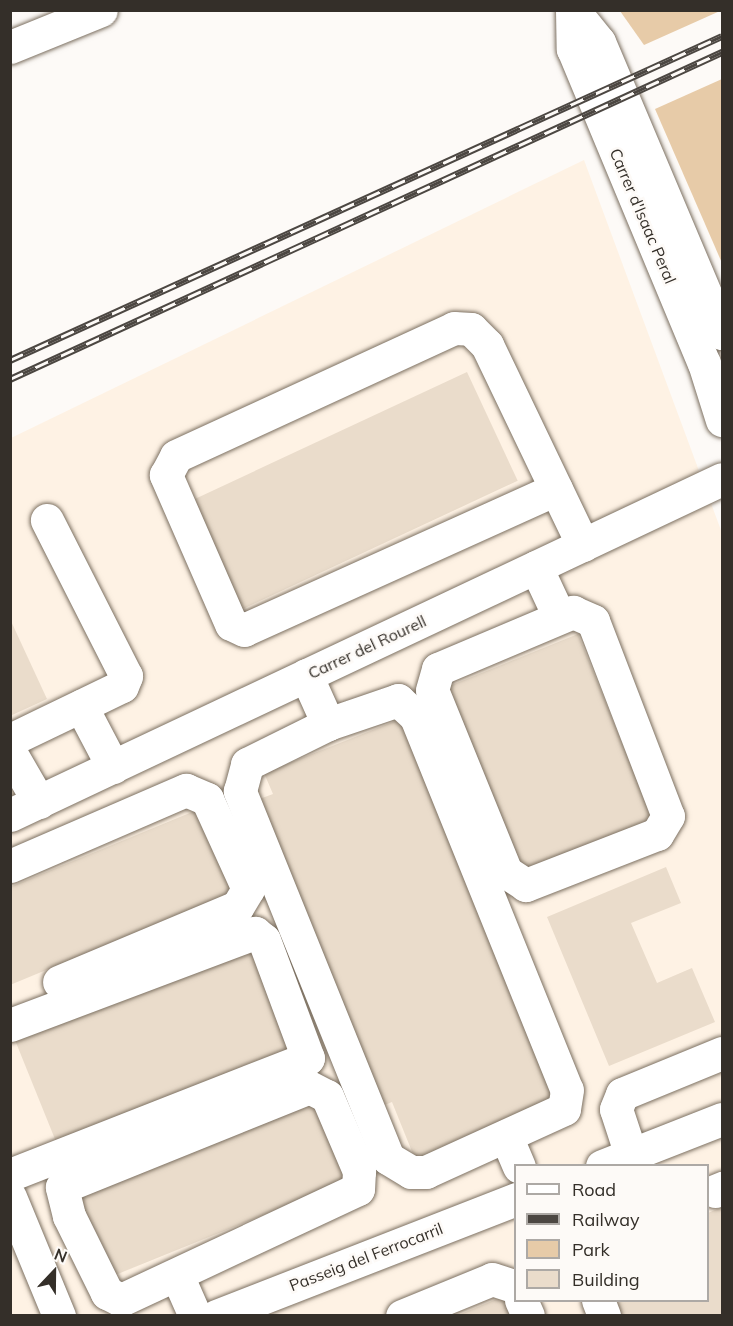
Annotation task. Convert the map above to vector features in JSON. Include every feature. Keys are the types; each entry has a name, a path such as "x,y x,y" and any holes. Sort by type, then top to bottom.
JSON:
{"street":[{"path":"10,47 101,10"},
{"name":"Carrer d'Isaac Peral","path":"573,10 599,42 723,333"},
{"name":"Carrer d'Isaac Peral","path":"573,10 573,49 723,420"},
{"path":"556,489 244,630 231,624 166,475 176,456 454,328 471,328 487,345 583,545"},
{"name":"Carrer del Rourell","path":"25,808 723,479"},
{"path":"10,740 122,686 124,664 47,520"},
{"path":"536,567 559,616"},
{"path":"419,622 438,669 432,690 514,881 526,885 657,834 668,816 593,621 582,613 559,616 438,669"},
{"path":"306,675 328,724"},
{"path":"398,700 416,717 567,1090 564,1109 506,1136 426,1172 411,1172 388,1158 240,791 247,764 328,724 398,700"},
{"path":"81,706 113,767"},
{"path":"10,752 25,808"},
{"path":"10,866 186,790 207,799 248,889 237,907 10,1003"},
{"path":"10,1026 255,933 264,940 308,1058 10,1175"},
{"path":"723,1053 622,1094 616,1109 617,1160 723,1119"},
{"path":"309,1087 320,1089 359,1171 358,1189 177,1275 114,1299 69,1216 60,1193 69,1181 309,1087"},
{"path":"506,1136 518,1164"},
{"path":"10,1197 59,1316"},
{"name":"Passeig del Ferrocarril","path":"216,1316 514,1200"},
{"path":"25,1233 69,1216"},
{"path":"177,1275 195,1316"},
{"path":"402,1316 492,1279 514,1286"},
{"path":"522,1302 528,1316"}],"shaded area":[{"path":"584,160 722,533 722,1315 11,1316 11,438"}],"green space":[{"path":"620,11 720,11 644,45"},
{"path":"722,79 722,263 655,109"}],"building":[{"path":"467,372 518,481 239,611 188,502"},
{"path":"10,619 47,699 10,716"},
{"path":"578,634 653,819 519,873 444,688"},
{"path":"408,716 563,1100 415,1159 392,1102 375,1109 251,802 273,794 264,773"},
{"path":"197,810 232,893 10,985 10,887"},
{"path":"666,867 681,903 631,923 657,983 692,968 715,1022 609,1066 547,917"},
{"path":"255,940 299,1048 58,1146 14,1037"},
{"path":"315,1095 349,1180 110,1277 76,1192"},
{"path":"722,1207 722,1316 616,1316 612,1305 619,1302 709,1302 709,1213"},
{"path":"504,1296 511,1316 456,1316"}],"railway":[{"path":"10,360 722,36"},
{"path":"10,379 722,52"}]}
